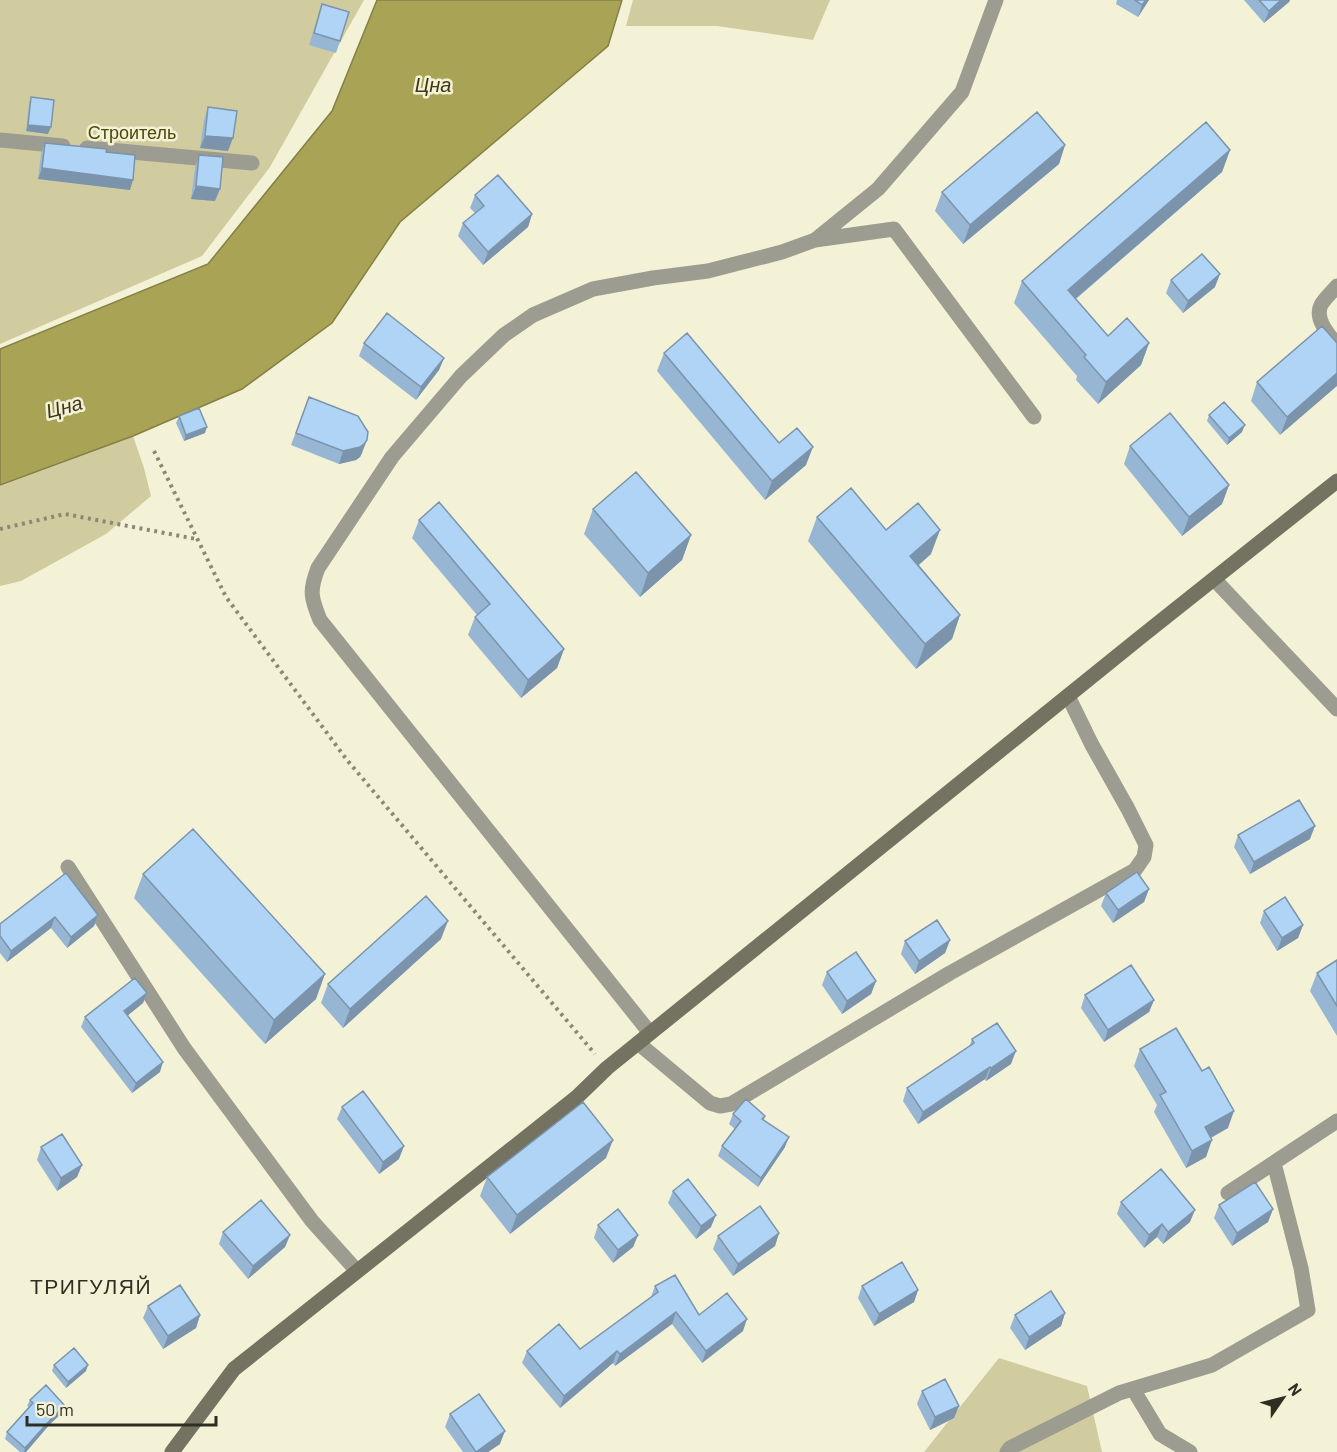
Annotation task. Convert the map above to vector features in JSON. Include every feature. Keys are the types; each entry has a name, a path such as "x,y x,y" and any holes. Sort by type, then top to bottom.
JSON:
{"street":[{"path":"172,1452 234,1369 577,1097 607,1068 644,1038 1337,481"}],"lane":[{"path":"815,240 878,189 962,92 996,0"},
{"path":"0,140 252,163"},
{"path":"1034,417 894,229 815,240 782,252 708,271 593,289 533,315 518,324 461,376 392,457 318,568 312,584 314,605 320,620 644,1038 710,1103 720,1106 731,1104 950,973 1135,870 1144,857 1146,845 1068,696"},
{"path":"1337,286 1320,306 1320,320 1337,345"},
{"path":"1214,579 1337,709"},
{"path":"68,867 184,1048 312,1221 357,1271"},
{"path":"1228,1193 1337,1121"},
{"path":"1006,1452 1119,1393 1212,1365 1308,1310 1301,1268 1274,1163"},
{"path":"1133,1389 1160,1434 1190,1452"}],"path":[{"path":"154,451 226,597 347,760 607,1068"},
{"path":"0,529 65,514 197,539"}],"green space":[{"name":"Строитель","path":"0,0 364,0 270,167 202,256 0,344"},
{"path":"633,0 830,0 813,40 717,26 626,26"},
{"path":"133,436 151,496 106,534 21,581 0,586 0,485"},
{"path":"999,1358 1087,1386 1102,1452 924,1452"}],"water":[{"name":"Цна","path":"377,0 622,0 608,46 400,222 332,323 242,389 133,436 0,485 0,349 208,264 332,111"}],"building":[{"path":"1135,0 1146,0 1142,5"},
{"path":"1259,0 1281,0 1269,11"},
{"path":"322,4 349,12 340,41 314,33"},
{"path":"31,97 54,100 51,127 28,125"},
{"path":"208,107 237,111 233,138 205,136"},
{"path":"1037,112 1065,145 970,225 942,192"},
{"path":"1206,122 1230,150 1068,290 1108,336 1127,318 1149,343 1106,382 1084,357 1086,355 1022,281"},
{"path":"45,143 107,149 106,152 135,155 133,180 42,168"},
{"path":"199,155 223,157 220,189 196,186"},
{"path":"498,175 532,214 488,252 463,223 484,206 475,195"},
{"path":"1202,254 1220,274 1188,301 1171,280"},
{"path":"387,313 444,358 421,387 364,343"},
{"path":"1322,326 1337,343 1337,373 1287,417 1257,382"},
{"path":"687,333 779,443 797,428 813,447 772,481 664,353"},
{"path":"309,397 358,416 368,432 364,444 343,451 296,433"},
{"path":"1224,402 1245,425 1229,438 1209,415"},
{"path":"199,408 207,427 186,435 179,416"},
{"path":"1170,413 1229,485 1189,517 1130,446"},
{"path":"636,472 691,535 648,573 593,509"},
{"path":"851,488 886,530 918,503 940,530 910,556 960,615 925,644 817,517"},
{"path":"439,502 564,649 528,680 475,617 490,604 419,520"},
{"path":"1299,800 1315,826 1254,862 1238,835"},
{"path":"193,829 325,974 274,1020 143,874"},
{"path":"1137,872 1149,889 1118,910 1106,893"},
{"path":"66,873 98,915 71,937 55,917 11,951 0,936 0,924"},
{"path":"426,896 448,921 350,1009 328,984"},
{"path":"1285,897 1303,925 1282,938 1264,911"},
{"path":"937,920 950,940 919,961 905,941"},
{"path":"856,952 876,981 847,1001 827,972"},
{"path":"1337,960 1337,1006 1317,973"},
{"path":"1131,965 1154,1000 1108,1030 1085,995"},
{"path":"135,978 147,993 124,1011 163,1062 136,1083 85,1017"},
{"path":"997,1023 1016,1051 923,1112 907,1088 974,1043 972,1039"},
{"path":"1176,1028 1202,1071 1209,1067 1234,1111 1205,1127 1212,1140 1192,1151 1160,1095 1166,1092 1140,1049"},
{"path":"363,1091 404,1146 383,1162 342,1107"},
{"path":"746,1099 765,1116 762,1119 789,1137 761,1178 722,1146 741,1121 733,1114"},
{"path":"583,1102 613,1140 517,1215 487,1177"},
{"path":"62,1134 82,1165 61,1178 41,1147"},
{"path":"1161,1169 1195,1210 1168,1232 1162,1224 1149,1235 1121,1202"},
{"path":"688,1179 716,1215 701,1226 673,1191"},
{"path":"1255,1182 1273,1209 1237,1233 1219,1205"},
{"path":"261,1200 290,1235 253,1266 223,1232"},
{"path":"760,1206 779,1233 738,1264 718,1236"},
{"path":"618,1209 638,1235 618,1250 598,1225"},
{"path":"902,1262 918,1290 879,1314 862,1286"},
{"path":"675,1275 699,1315 727,1293 747,1319 706,1351 676,1312 620,1354 617,1351 564,1396 527,1351 559,1324 580,1349 658,1292 655,1286"},
{"path":"180,1285 200,1315 168,1336 148,1306"},
{"path":"1051,1291 1065,1313 1029,1337 1015,1315"},
{"path":"74,1348 88,1365 68,1382 54,1365"},
{"path":"945,1379 959,1406 935,1417 922,1391"},
{"path":"46,1385 65,1406 25,1448 7,1432 33,1403 30,1400"},
{"path":"479,1394 505,1431 476,1452 450,1414"}],"district":[{"name":"ТРИГУЛЯЙ","path":"91,1285"}]}
